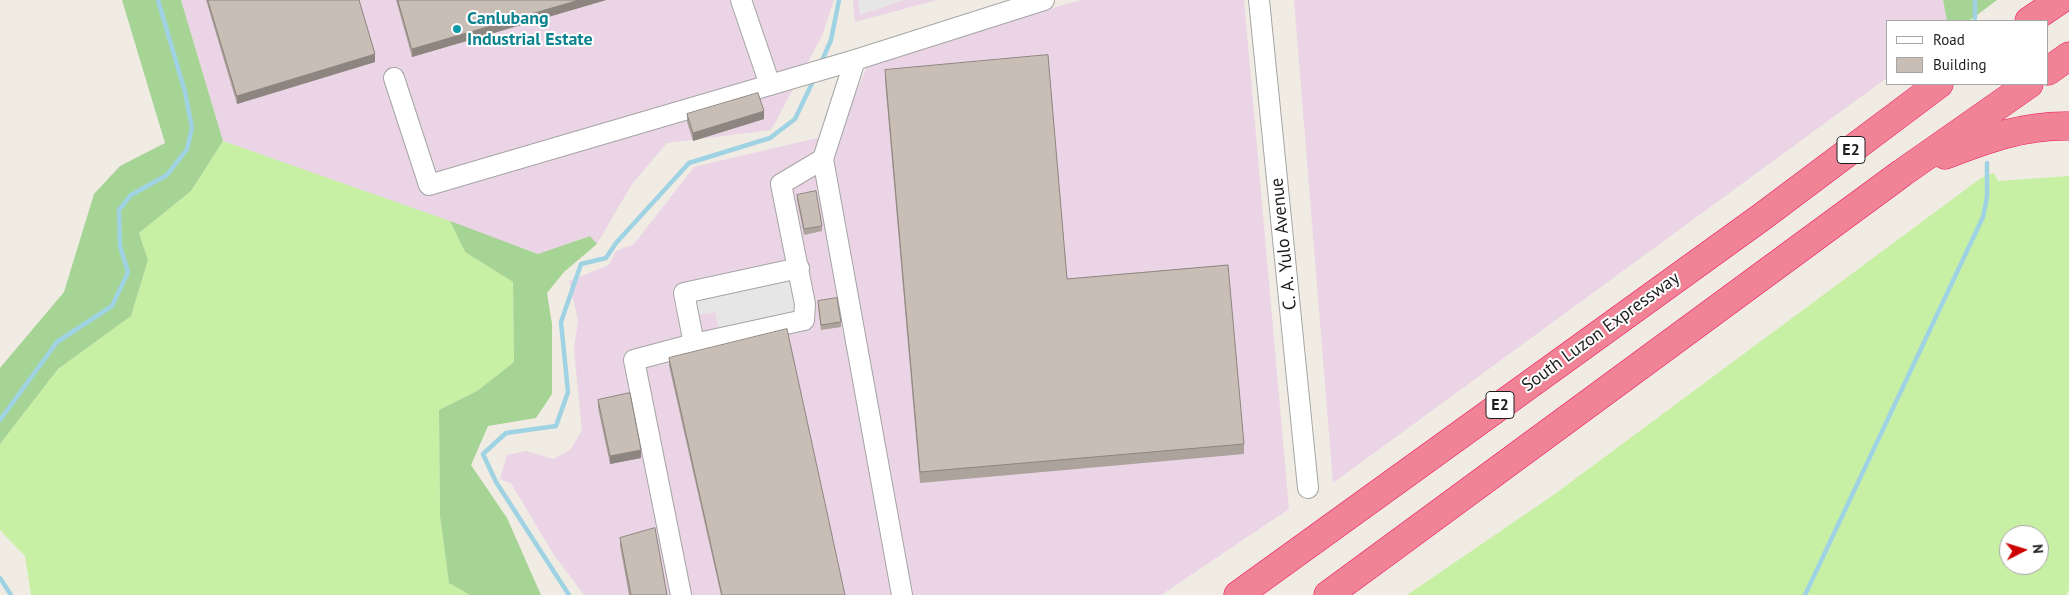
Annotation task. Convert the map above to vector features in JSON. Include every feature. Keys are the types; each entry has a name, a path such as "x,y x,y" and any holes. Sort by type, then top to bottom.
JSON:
{"highway":[{"path":"2030,20 2060,0"},
{"path":"2049,70 2069,56"},
{"name":"South Luzon Expressway","path":"1238,595 1763,216 1938,85"},
{"path":"1328,595 1902,173 2028,85"},
{"path":"1902,173 2006,133 2040,127 2069,126"}],"street":[{"path":"741,0 770,85"},
{"path":"394,78 429,185 855,60 1044,0"},
{"name":"C. A. Yulo Avenue","path":"1259,0 1308,488"},
{"path":"855,60 823,159 902,595"},
{"path":"681,595 634,360 694,344 804,320 805,304 781,184 823,159"},
{"path":"694,344 684,293 798,268"}],"shaded area":[{"path":"181,0 834,0 822,36 771,130 667,143 632,184 597,244 589,236 539,254 223,141"},
{"path":"853,0 937,0 855,22"},
{"path":"858,0 905,0 860,15"},
{"path":"1081,0 1244,0 1289,509 1161,595 584,595 554,555 511,483 500,479 507,455 526,451 554,459 571,449 582,430 574,350 578,320 569,281 609,265 616,251 634,244 694,167 838,133 867,67 895,53"},
{"path":"1294,0 1943,0 1947,20 1886,20 1886,78 1333,483"},
{"path":"792,274 800,317 719,333 715,312 694,316 690,295"}],"green space":[{"path":"122,0 181,0 223,141 191,191 139,233 148,260 131,316 58,369 0,444 0,368 64,292 94,194 120,166 165,143"},
{"path":"1943,0 1997,0 1970,20 1947,20"},
{"path":"223,141 450,221 465,252 513,282 514,362 477,391 439,410 440,516 449,582 470,595 31,595 25,556 0,530 0,444 58,369 131,316 148,260 139,233 191,191"},
{"path":"1994,173 1998,181 2069,176 2069,590 2066,595 1407,595 1552,496 1981,178"},
{"path":"450,221 538,254 590,236 597,244 564,272 547,293 552,324 552,394 536,418 488,426 471,465 507,518 541,595 470,595 449,583 440,516 439,410 477,391 514,362 513,282 465,252"}],"building":[{"path":"208,0 359,0 375,54 237,96"},
{"name":"Canlubang Industrial Estate","path":"398,0 579,0 412,49"},
{"path":"1048,55 1067,279 1228,265 1244,444 920,472 885,70"},
{"path":"758,93 764,111 693,133 687,114"},
{"path":"816,191 822,226 804,229 797,195"},
{"path":"837,298 841,322 821,325 818,301"},
{"path":"787,329 845,595 722,595 669,358"},
{"path":"630,393 641,450 610,456 598,400"},
{"path":"655,528 667,595 631,595 620,538"}],"waterway":[{"path":"0,420 57,342 112,306 128,272 120,246 119,210 131,195 167,175 187,149 192,128 185,92 158,0"},
{"path":"821,63 831,40 839,0"},
{"path":"1975,0 1975,18"},
{"path":"569,595 496,482 483,454 506,433 556,426 568,392 561,322 581,264 606,258 616,243 689,163 770,138 795,119 815,77"},
{"path":"1805,595 1983,217 1987,197 1987,163"},
{"path":"0,578 11,595"}],"place":[{"name":"Canlubang Industrial Estate","path":"457,29"}]}
